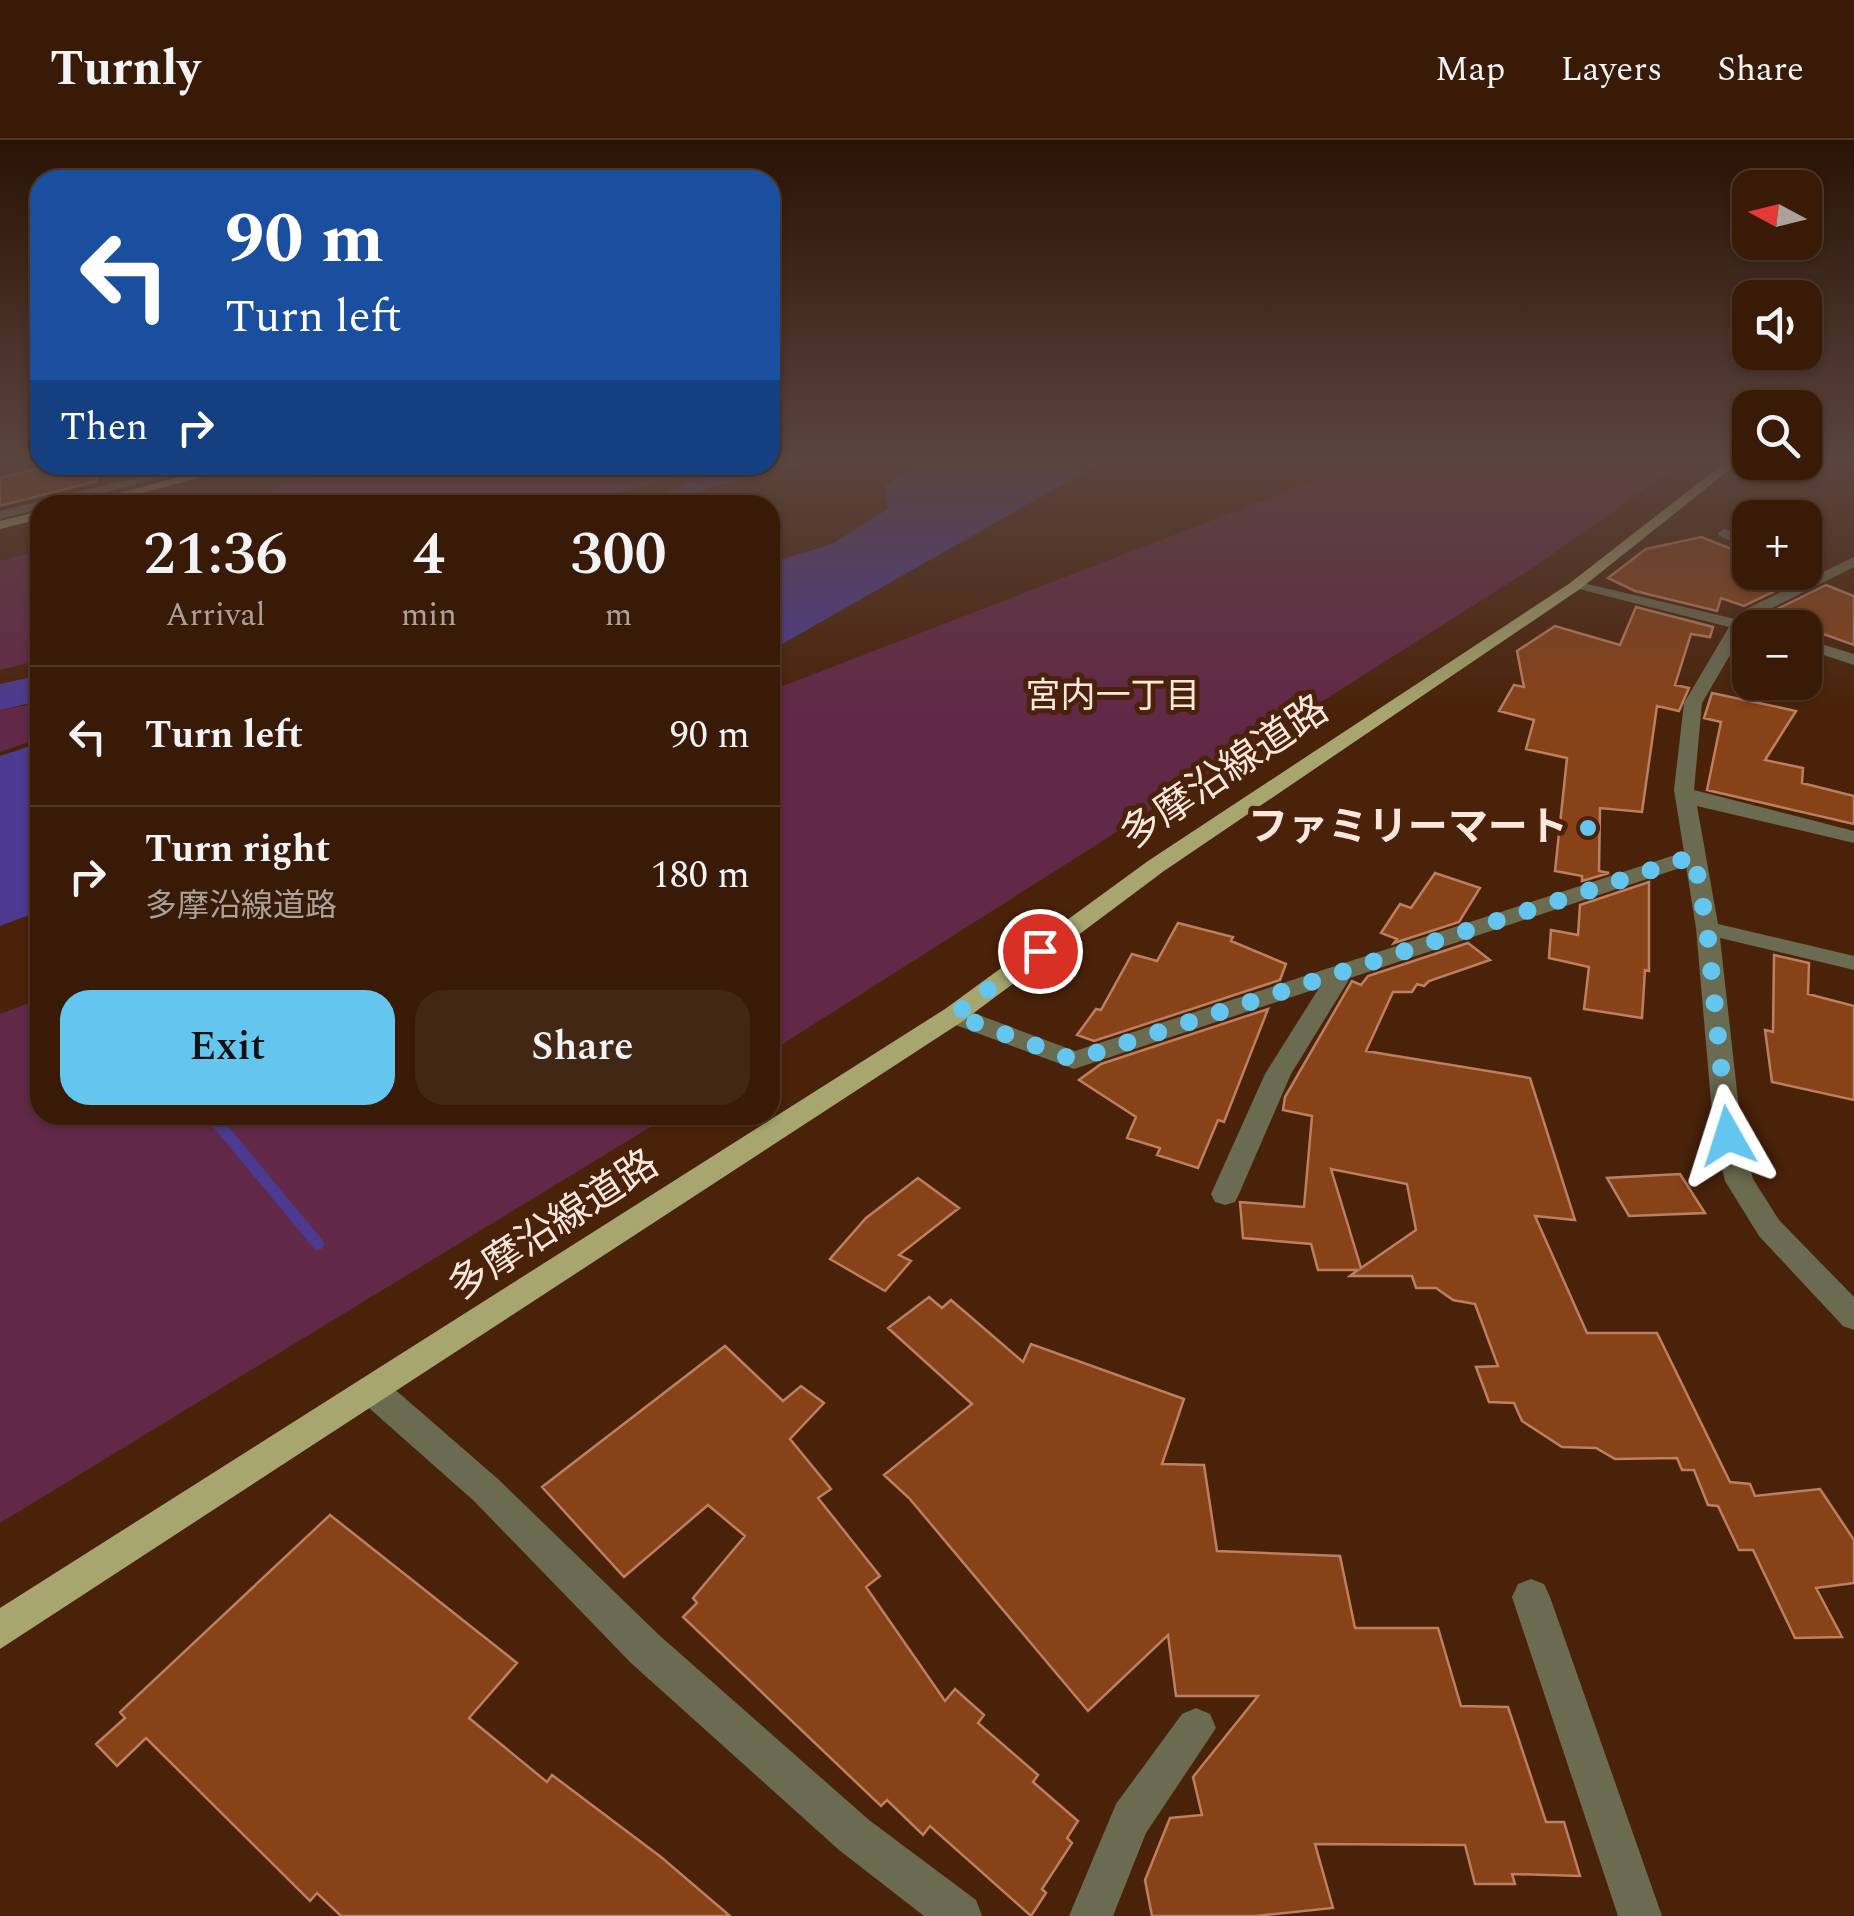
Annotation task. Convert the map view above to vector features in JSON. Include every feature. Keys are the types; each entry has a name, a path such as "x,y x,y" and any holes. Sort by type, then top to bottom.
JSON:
{"main road":[{"name":"多摩沿線道路","path":"0,1630 954,1015 1156,866 1574,586 1626,546"}],"street":[{"path":"1822,571 1854,561"},
{"path":"1574,586 1732,623"},
{"path":"1756,610 1787,590"},
{"path":"1732,646 1693,702 1686,797 1707,928 1728,1136 1739,1181 1769,1228 1851,1311"},
{"path":"1822,650 1854,660"},
{"path":"1686,797 1854,837"},
{"path":"954,1015 1074,1060 1694,856"},
{"path":"1707,928 1854,964"},
{"path":"1225,1194 1278,1074 1341,972"},
{"path":"372,1390 486,1490 645,1649 734,1729 854,1835 960,1916"},
{"path":"1530,1597 1640,1916"},
{"path":"1092,1916 1131,1820 1196,1728"}],"shaded area":[{"path":"826,546 955,546 780,645 780,560"},
{"path":"1146,546 1564,546 780,1046 780,687"},
{"path":"30,553 30,662 0,670 0,561"},
{"path":"30,705 30,742 0,752 0,710"},
{"path":"30,746 30,915 0,926 0,756"},
{"path":"30,1003 30,1125 654,1125 0,1523 0,1014"}],"building":[{"path":"1724,546 1732,549 1732,590 1777,590 1744,606 1721,598 1717,611 1635,591 1608,578 1646,549"},
{"path":"1822,587 1854,596 1854,645 1822,634 1822,610 1775,610"},
{"path":"1636,607 1713,627 1710,637 1691,634 1675,685 1689,688 1679,711 1657,706 1642,812 1600,808 1599,871 1609,873 1582,881 1582,876 1555,871 1567,758 1526,749 1534,720 1499,711 1514,685 1524,687 1517,651 1555,626 1620,645"},
{"path":"1712,693 1796,711 1765,760 1803,768 1802,783 1854,796 1854,824 1707,790 1721,722 1704,718"},
{"path":"1435,873 1480,888 1459,922 1394,943 1397,939 1381,933 1400,904 1411,908"},
{"path":"1649,882 1649,971 1645,970 1642,1018 1584,1009 1589,967 1549,958 1551,930 1578,935 1580,905"},
{"path":"1178,923 1233,937 1231,941 1286,964 1280,980 1094,1041 1077,1035 1096,1009 1101,1010 1132,954 1157,961"},
{"path":"1468,943 1490,960 1424,986 1417,984 1412,992 1393,992 1366,1051 1530,1078 1575,1220 1535,1216 1587,1333 1657,1333 1730,1482 1750,1484 1755,1496 1820,1489 1854,1540 1854,1583 1816,1588 1842,1637 1795,1638 1753,1550 1739,1550 1718,1506 1708,1505 1694,1470 1682,1470 1677,1458 1615,1459 1596,1448 1562,1447 1522,1421 1514,1403 1489,1402 1476,1367 1498,1366 1475,1304 1453,1300 1436,1288 1416,1288 1412,1276 1350,1276 1358,1270 1318,1270 1311,1244 1243,1238 1240,1202 1304,1207 1312,1116 1283,1110 1285,1097 1352,981 1361,985 1368,976","holes":["1331,1169 1407,1184 1416,1230 1361,1268"]},
{"path":"1774,955 1809,963 1808,994 1854,1006 1854,1100 1772,1082 1765,1030 1773,1032"},
{"path":"1268,1009 1224,1122 1218,1120 1198,1168 1157,1155 1160,1148 1127,1138 1136,1117 1079,1080 1101,1064"},
{"path":"1680,1174 1705,1213 1629,1216 1607,1178"},
{"path":"918,1178 959,1208 899,1255 911,1261 885,1291 830,1259 866,1218"},
{"path":"929,1297 942,1308 951,1300 1023,1362 1031,1344 1184,1399 1162,1464 1204,1465 1217,1551 1340,1556 1355,1628 1438,1628 1461,1706 1508,1707 1546,1822 1564,1822 1580,1876 1512,1874 1515,1884 1475,1884 1465,1845 1315,1844 1333,1908 1256,1916 1152,1916 1145,1880 1170,1818 1202,1815 1193,1777 1258,1696 1176,1696 1168,1635 1088,1711 909,1498 884,1475 972,1404 888,1328"},
{"path":"725,1346 783,1401 801,1386 824,1403 790,1439 831,1489 818,1498 880,1576 866,1587 945,1701 955,1689 984,1715 978,1723 1038,1775 1033,1782 1078,1821 1067,1838 1072,1843 1042,1889 1046,1893 1031,1916 930,1826 923,1835 887,1800 881,1806 683,1617 697,1603 693,1598 745,1536 708,1505 624,1577 542,1487"},
{"path":"330,1515 517,1663 469,1718 547,1782 552,1775 661,1857 730,1916 341,1916 317,1893 310,1901 146,1738 117,1766 96,1744 125,1718 120,1712"}],"waterway":[{"path":"0,697 30,690"},
{"path":"219,1125 318,1244"}],"place":[{"name":"ファミリーマート","path":"1588,828"}],"district":[{"name":"宮内一丁目","path":"1113,696"}],"route":[{"path":"1040,951 954,1015 1074,1060 1694,856 1707,928 1728,1136"}]}
